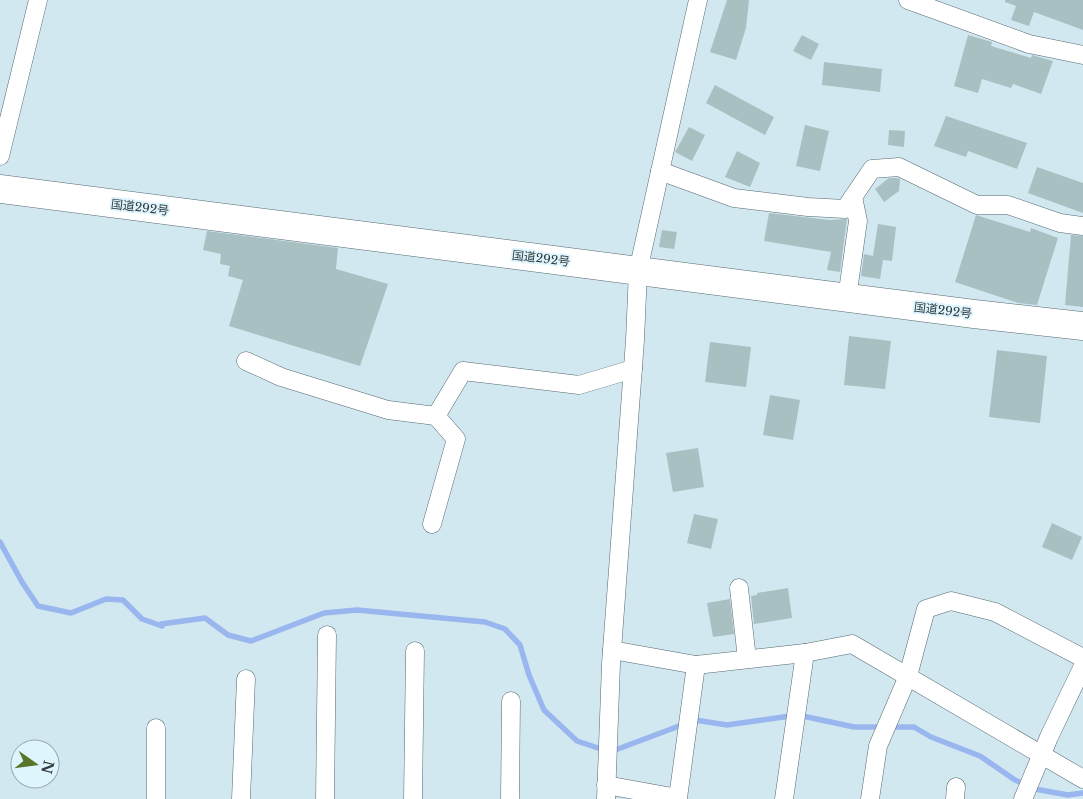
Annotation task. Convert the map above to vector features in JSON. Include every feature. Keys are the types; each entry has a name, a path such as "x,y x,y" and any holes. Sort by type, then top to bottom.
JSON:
{"highway":[{"name":"国道292号","path":"0,189 848,298 1083,326"}],"street":[{"path":"0,156 38,0"},
{"path":"696,664 678,798 606,792 612,650 633,369 638,271 698,0"},
{"path":"908,0 1029,44 1083,55"},
{"path":"660,171 734,198 808,207 845,209 872,170 899,167 977,205 1008,205 1060,223 1083,226"},
{"path":"848,298 858,221 853,197"},
{"path":"246,361 281,376 388,410 436,416 456,439 432,524"},
{"path":"436,416 463,371 579,385 633,369"},
{"path":"739,588 748,659"},
{"path":"870,799 878,746 908,676 926,609 951,601 995,612 1083,658"},
{"path":"324,799 327,635"},
{"path":"612,650 696,664 806,653 852,644 1083,779"},
{"path":"413,799 415,651"},
{"path":"784,799 806,653"},
{"path":"1023,799 1041,755 1083,666"},
{"path":"241,799 246,679"},
{"path":"510,799 511,701"},
{"path":"156,728 156,799"}],"building":[{"path":"727,0 749,0 746,28 736,60 710,52"},
{"path":"1005,0 1083,0 1083,30 1034,12 1029,26 1011,20 1016,6 1005,2"},
{"path":"802,35 819,44 811,60 793,51"},
{"path":"968,35 992,42 991,46 1031,58 1032,55 1053,61 1041,94 1013,84 1011,88 982,79 978,93 954,86"},
{"path":"824,62 882,69 880,92 822,85"},
{"path":"715,85 774,117 765,135 706,103"},
{"path":"946,116 1027,143 1017,169 968,151 966,157 934,146"},
{"path":"805,125 829,131 820,171 796,166"},
{"path":"689,127 705,135 692,161 675,152"},
{"path":"889,130 905,131 904,147 888,145"},
{"path":"737,151 760,163 750,187 725,177"},
{"path":"1037,167 1083,183 1083,213 1028,193"},
{"path":"889,178 900,179 899,191 884,202 875,189"},
{"path":"769,213 829,220 847,219 840,272 827,270 831,252 764,241"},
{"path":"976,215 1030,232 1031,228 1058,238 1037,305 1018,303 955,282"},
{"path":"878,224 896,227 892,261 883,260 880,279 861,276 864,254 873,256"},
{"path":"662,230 677,232 674,249 659,247"},
{"path":"207,231 338,248 336,269 388,284 360,366 229,326 243,280 228,276 230,266 220,264 221,254 203,250"},
{"path":"1071,235 1083,236 1083,307 1065,305"},
{"path":"849,336 891,341 885,389 844,385"},
{"path":"710,342 751,347 746,387 705,382"},
{"path":"997,350 1047,356 1040,423 989,417"},
{"path":"770,395 800,400 793,440 763,435"},
{"path":"698,448 704,487 673,492 666,453"},
{"path":"694,514 718,519 711,549 687,543"},
{"path":"1052,523 1082,537 1072,560 1042,547"},
{"path":"788,588 792,618 754,624 751,596 757,595 757,593"},
{"path":"730,599 734,634 713,637 707,603"}],"waterway":[{"path":"0,542 22,582 38,606 71,613 106,599 123,600 142,619 162,626 161,624 205,618 228,635 251,641 324,613 357,610 485,622 505,629 520,645 529,675 544,710 577,741 601,749 618,749 695,720 727,725 798,715 854,727 914,727 931,737 980,756 1015,780 1035,789 1068,795 1083,793"}]}
